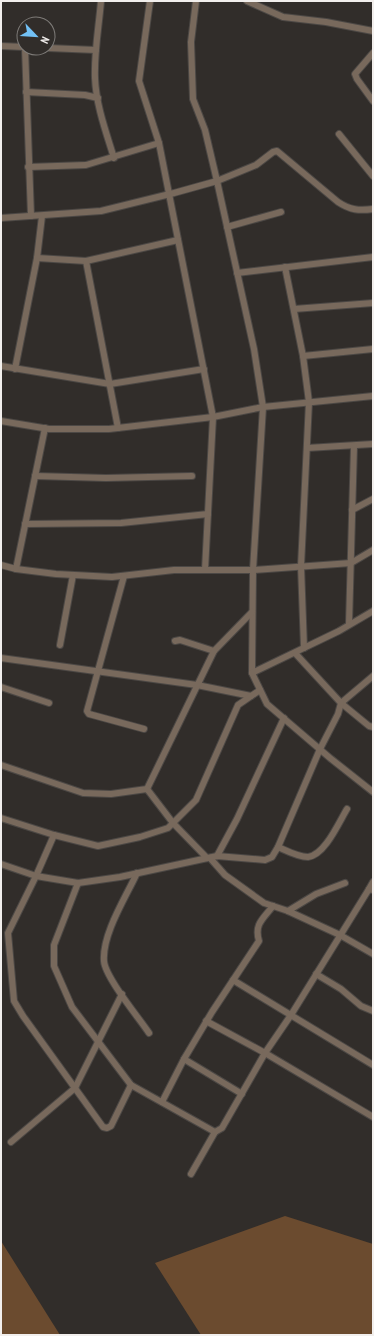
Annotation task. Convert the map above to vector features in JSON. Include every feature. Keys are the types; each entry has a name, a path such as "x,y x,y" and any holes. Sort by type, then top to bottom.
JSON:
{"street":[{"path":"102,1 96,50 95,78 98,98 114,158"},
{"path":"150,1 139,81 159,143 213,417 205,570"},
{"path":"196,1 191,42 190,71 193,99 205,130 217,181 254,349 263,407 253,570 252,673 268,704 373,792"},
{"path":"247,1 284,17 326,22 373,31"},
{"path":"1,46 16,47"},
{"path":"56,48 96,50"},
{"path":"373,52 355,74 373,101"},
{"path":"25,56 28,167 31,216"},
{"path":"26,92 85,95 98,98"},
{"path":"339,134 373,176"},
{"path":"28,167 86,165 114,158 159,143"},
{"path":"1,218 101,211 217,181 256,165 273,152 277,152 338,202 349,209 360,211 373,209"},
{"path":"227,227 280,212"},
{"path":"15,369 37,258 42,216"},
{"path":"37,258 86,261 178,240"},
{"path":"237,273 373,257"},
{"path":"86,261 118,428"},
{"path":"285,268 303,356 309,402 301,566 304,648"},
{"path":"294,309 373,303"},
{"path":"303,356 373,349"},
{"path":"1,366 110,384 204,369"},
{"path":"1,421 45,428 118,428 213,417 263,407 373,396"},
{"path":"16,569 45,428"},
{"path":"307,448 373,444"},
{"path":"349,624 354,446"},
{"path":"35,476 106,478 192,476"},
{"path":"352,510 373,499"},
{"path":"25,524 121,524 208,514"},
{"path":"1,565 16,569 73,575 124,576 174,570 253,570 351,563 373,550"},
{"path":"60,645 73,575"},
{"path":"124,576 87,706 87,711 89,714 144,729"},
{"path":"252,673 296,653 373,611"},
{"path":"147,789 214,651 252,612"},
{"path":"175,641 180,640 214,651"},
{"path":"296,653 341,703 369,726 373,727"},
{"path":"1,658 197,685 251,696"},
{"path":"1,864 36,876 78,883 137,873 217,856 265,860 272,857 278,847 320,749 338,714 341,703 373,676"},
{"path":"1,687 49,703"},
{"path":"1,818 54,835 98,846 140,837 168,828 196,800 238,705 260,690"},
{"path":"217,856 237,819 284,718"},
{"path":"1,766 83,793 111,794 147,789"},
{"path":"147,789 173,823 225,875 264,903 288,911 340,935 373,954"},
{"path":"278,847 297,855 309,857 317,853 324,847 347,809"},
{"path":"54,835 8,933 14,1001 23,1016 103,1127 106,1128 111,1126 131,1085"},
{"path":"137,873 108,936 104,962 122,994 149,1033"},
{"path":"191,1174 215,1132 222,1128 265,1053 291,1015 340,935 371,890 373,882"},
{"path":"78,883 54,945 54,966 72,1006 131,1085 215,1132"},
{"path":"288,911 316,894 346,883"},
{"path":"162,1102 206,1021 259,941 256,933 258,924 273,906"},
{"path":"316,974 341,989 361,1006 373,1011"},
{"path":"233,980 373,1065"},
{"path":"11,1142 75,1088 122,994"},
{"path":"206,1021 265,1053 373,1117"},
{"path":"184,1059 242,1094"}],"shaded area":[{"path":"285,1216 373,1244 373,1335 201,1335 155,1263"},
{"path":"1,1241 60,1335 1,1335"}]}
